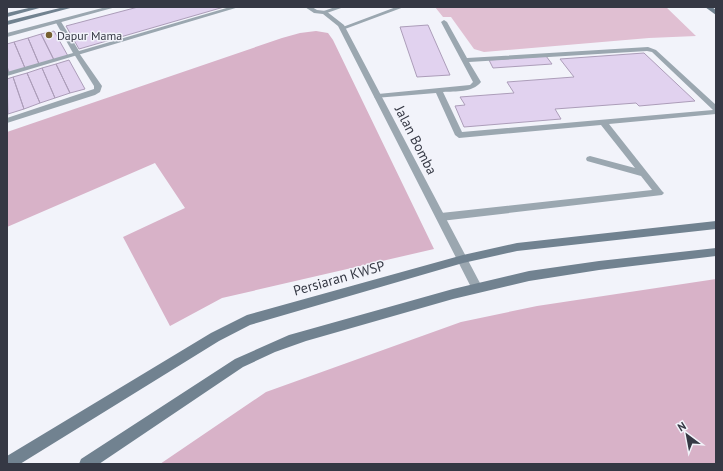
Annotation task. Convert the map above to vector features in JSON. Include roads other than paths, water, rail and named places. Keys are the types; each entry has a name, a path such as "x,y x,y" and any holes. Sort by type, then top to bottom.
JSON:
{"street":[{"path":"7,15 40,7"},
{"path":"7,23 71,7"},
{"path":"7,35 113,7"},
{"path":"7,74 236,7"},
{"name":"Jalan Bomba","path":"308,7 316,12 323,10 339,22 343,28 442,217 477,288"},
{"path":"323,10 341,7"},
{"path":"343,28 401,7"},
{"path":"708,7 716,13"},
{"path":"7,121 92,93 97,90 98,86 58,21"},
{"path":"378,96 472,87 477,82 444,22"},
{"path":"464,60 648,49 654,51 716,111"},
{"path":"439,90 459,135 716,111"},
{"path":"442,217 659,193 603,122"},
{"path":"590,159 644,174"},
{"name":"Persiaran KWSP","path":"7,464 215,337 247,320 463,259 528,246 716,225"},
{"path":"86,464 239,363 260,352 333,328 477,288 530,276 567,270 716,252"}],"place":[{"name":"Dapur Mama","path":"49,35"}]}
